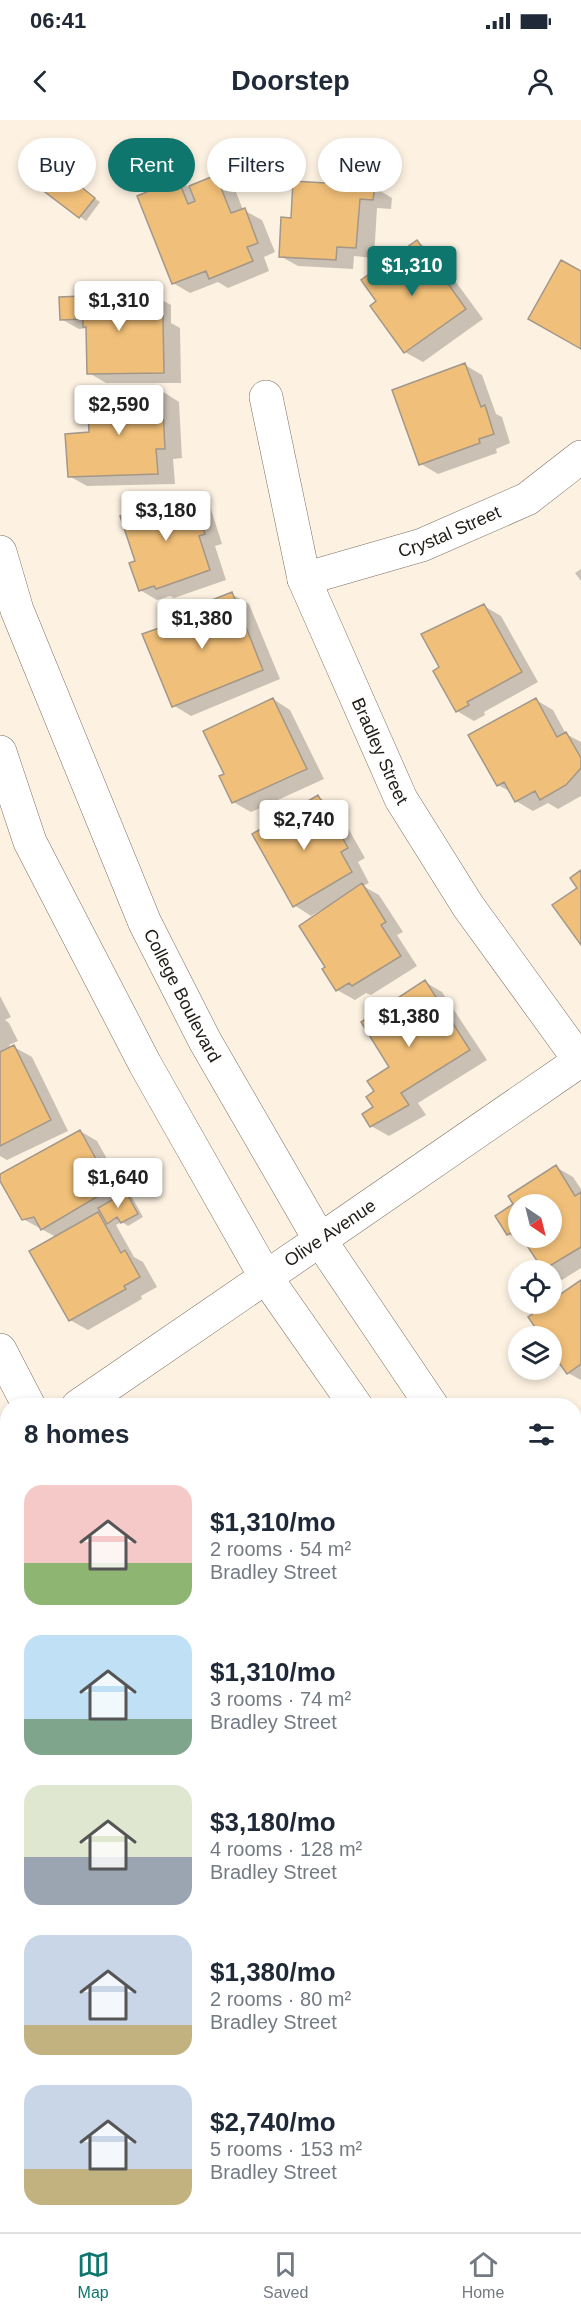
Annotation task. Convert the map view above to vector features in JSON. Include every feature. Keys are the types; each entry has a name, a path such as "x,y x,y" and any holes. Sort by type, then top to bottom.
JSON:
{"main road":[{"name":"Bradley Street","path":"266,397 304,579 401,799 468,906 581,1061"},
{"name":"Crystal Street","path":"304,579 422,546 527,498 581,457"},
{"name":"College Boulevard","path":"0,552 16,610 145,923 205,1041 320,1240 427,1398"},
{"path":"0,752 30,842 145,1064 265,1276 350,1398"},
{"name":"Olive Avenue","path":"90,1398 581,1061"},
{"path":"0,1350 25,1398"}],"building":[{"path":"207,179 207,192 223,192 231,213 245,208 258,243 247,247 253,261 209,279 206,271 172,284 137,196 147,192 183,192 188,204 195,201 191,192 195,192 195,184"},
{"path":"306,182 318,183 318,192 374,192 373,200 360,199 356,248 337,247 336,260 279,257 281,217 291,218 292,192 306,192"},
{"path":"45,192 88,192 95,198 79,218"},
{"path":"417,240 466,309 404,353 370,306 376,301 361,280"},
{"path":"561,260 581,271 581,349 528,319"},
{"path":"154,293 155,316 163,316 164,373 87,374 86,327 83,327 83,319 60,320 59,297"},
{"path":"465,363 481,407 485,405 494,434 479,439 480,443 419,465 392,390"},
{"path":"162,390 165,449 156,449 158,474 68,477 65,434 89,432 87,395"},
{"path":"191,492 205,534 199,536 210,570 156,589 154,586 139,591 129,563 135,561 120,516"},
{"path":"232,592 263,670 172,707 142,634 162,627 160,621"},
{"path":"484,604 522,672 467,702 469,705 456,712 433,671 439,667 421,634"},
{"path":"273,698 307,769 232,803 219,776 224,774 203,731"},
{"path":"536,698 557,737 566,732 581,758 581,768 566,785 540,800 535,791 515,802 504,782 497,786 468,735"},
{"path":"318,795 348,848 341,852 352,872 293,907 252,834"},
{"path":"581,870 581,945 552,905 577,888 570,878"},
{"path":"362,883 386,922 381,925 401,956 352,986 349,983 336,991 322,969 325,967 299,926"},
{"path":"425,980 470,1050 401,1093 409,1105 370,1127 362,1114 373,1107 366,1097 374,1091 367,1081 389,1067 361,1022"},
{"path":"14,1045 51,1120 0,1146 0,1052"},
{"path":"80,1130 112,1188 41,1230 34,1217 22,1220 0,1181 0,1174"},
{"path":"556,1165 575,1196 581,1192 581,1247 560,1260 536,1260 529,1248 562,1248 562,1194 511,1194"},
{"path":"126,1192 138,1214 121,1223 117,1217 107,1224 98,1208"},
{"path":"508,1207 508,1234 507,1235 495,1216"},
{"path":"98,1212 121,1253 125,1250 140,1277 124,1286 126,1289 69,1321 29,1251"},
{"path":"581,1280 581,1364 567,1374 562,1367 562,1326 534,1326 528,1317 532,1314 562,1314 562,1293"}]}
